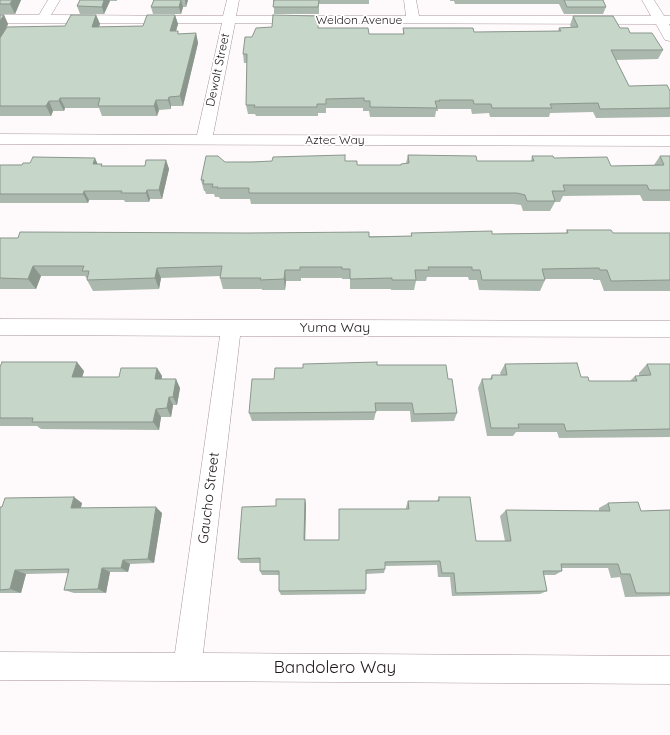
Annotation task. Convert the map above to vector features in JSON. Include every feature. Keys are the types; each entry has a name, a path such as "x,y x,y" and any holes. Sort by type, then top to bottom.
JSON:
{"street":[{"path":"43,19 54,0"},
{"name":"Dewalt Street","path":"204,139 233,0"},
{"path":"410,0 413,20"},
{"path":"648,0 665,20 670,37"},
{"name":"Weldon Avenue","path":"0,19 665,20"},
{"name":"Aztec Way","path":"0,139 670,141"},
{"name":"Yuma Way","path":"0,327 670,329"},
{"name":"Gaucho Street","path":"187,667 231,328"},
{"name":"Bandolero Way","path":"0,666 670,670"}],"building":[{"path":"0,0 12,0 10,4 0,4"},
{"path":"80,0 104,0 102,7 77,6"},
{"path":"154,0 181,0 179,7 151,7"},
{"path":"274,0 319,0 318,7 273,7"},
{"path":"564,0 603,0 606,7 567,7"},
{"path":"0,15 4,15 0,21"},
{"path":"71,15 96,15 92,27 143,26 147,15 175,15 170,31 178,31 178,34 196,33 180,96 169,97 168,100 156,100 154,106 98,106 100,98 60,98 59,101 49,101 46,106 0,106 0,38 7,27 65,26"},
{"path":"273,15 318,16 318,28 368,28 369,34 404,34 403,28 473,28 474,32 561,31 559,28 578,27 573,16 613,16 620,28 628,28 630,33 652,33 663,50 611,50 629,86 667,85 670,91 670,108 600,109 598,103 550,104 552,108 492,108 491,104 474,104 473,100 439,100 440,101 435,101 437,108 370,107 370,101 364,101 364,98 326,99 326,104 317,104 317,107 254,107 255,105 246,105 247,54 243,54 245,37 252,37 256,28 272,27"},
{"path":"345,155 345,161 357,161 357,165 401,165 409,163 408,155 476,156 477,161 534,161 532,156 553,156 554,158 607,157 611,166 664,165 660,156 670,156 670,190 649,190 647,185 563,185 565,191 552,191 555,201 527,201 525,195 517,193 249,193 249,188 217,188 218,187 212,187 213,184 203,184 204,180 201,180 206,156 218,156 225,162 252,162 272,161 273,157"},
{"path":"33,157 95,158 93,164 102,164 101,166 145,166 146,160 166,160 159,190 147,190 146,193 121,193 122,191 84,191 83,194 0,194 0,165 22,165 23,163 30,163"},
{"path":"567,230 611,230 613,233 670,233 670,280 611,281 607,270 600,270 599,268 542,269 545,280 482,280 480,270 472,270 472,267 428,267 429,270 415,270 416,280 392,280 392,278 350,279 350,269 342,269 342,267 300,267 300,270 285,270 284,279 260,280 261,278 220,278 222,266 157,268 155,278 87,280 89,271 82,271 84,266 33,266 28,279 0,278 0,238 18,238 20,232 369,232 369,237 412,236 411,233 492,231 492,234 568,233"},
{"path":"2,362 77,362 72,377 119,377 121,368 157,368 155,379 176,379 173,397 169,397 167,408 156,409 153,422 32,422 33,418 0,418 0,367"},
{"path":"377,362 377,365 446,365 448,379 452,379 457,413 414,414 412,403 375,403 376,412 249,413 252,379 274,379 275,368 303,368 303,364"},
{"path":"577,363 581,377 588,377 589,381 637,381 635,376 651,375 647,364 670,364 670,429 566,431 564,424 518,424 519,428 491,428 482,379 492,379 492,375 507,375 505,364"},
{"path":"74,497 71,508 156,507 148,559 123,560 121,568 102,568 98,589 64,590 69,569 15,570 10,589 0,590 0,507 2,507 5,498"},
{"path":"439,497 470,497 476,541 511,541 506,510 610,511 608,503 638,502 641,511 670,510 670,593 636,593 630,574 621,574 618,564 561,564 562,571 543,571 547,591 456,593 454,573 442,573 440,561 385,562 385,569 366,570 366,590 279,591 279,571 260,571 260,558 238,559 242,507 276,506 276,499 305,499 304,540 339,540 339,509 409,509 408,501 439,501"}]}
